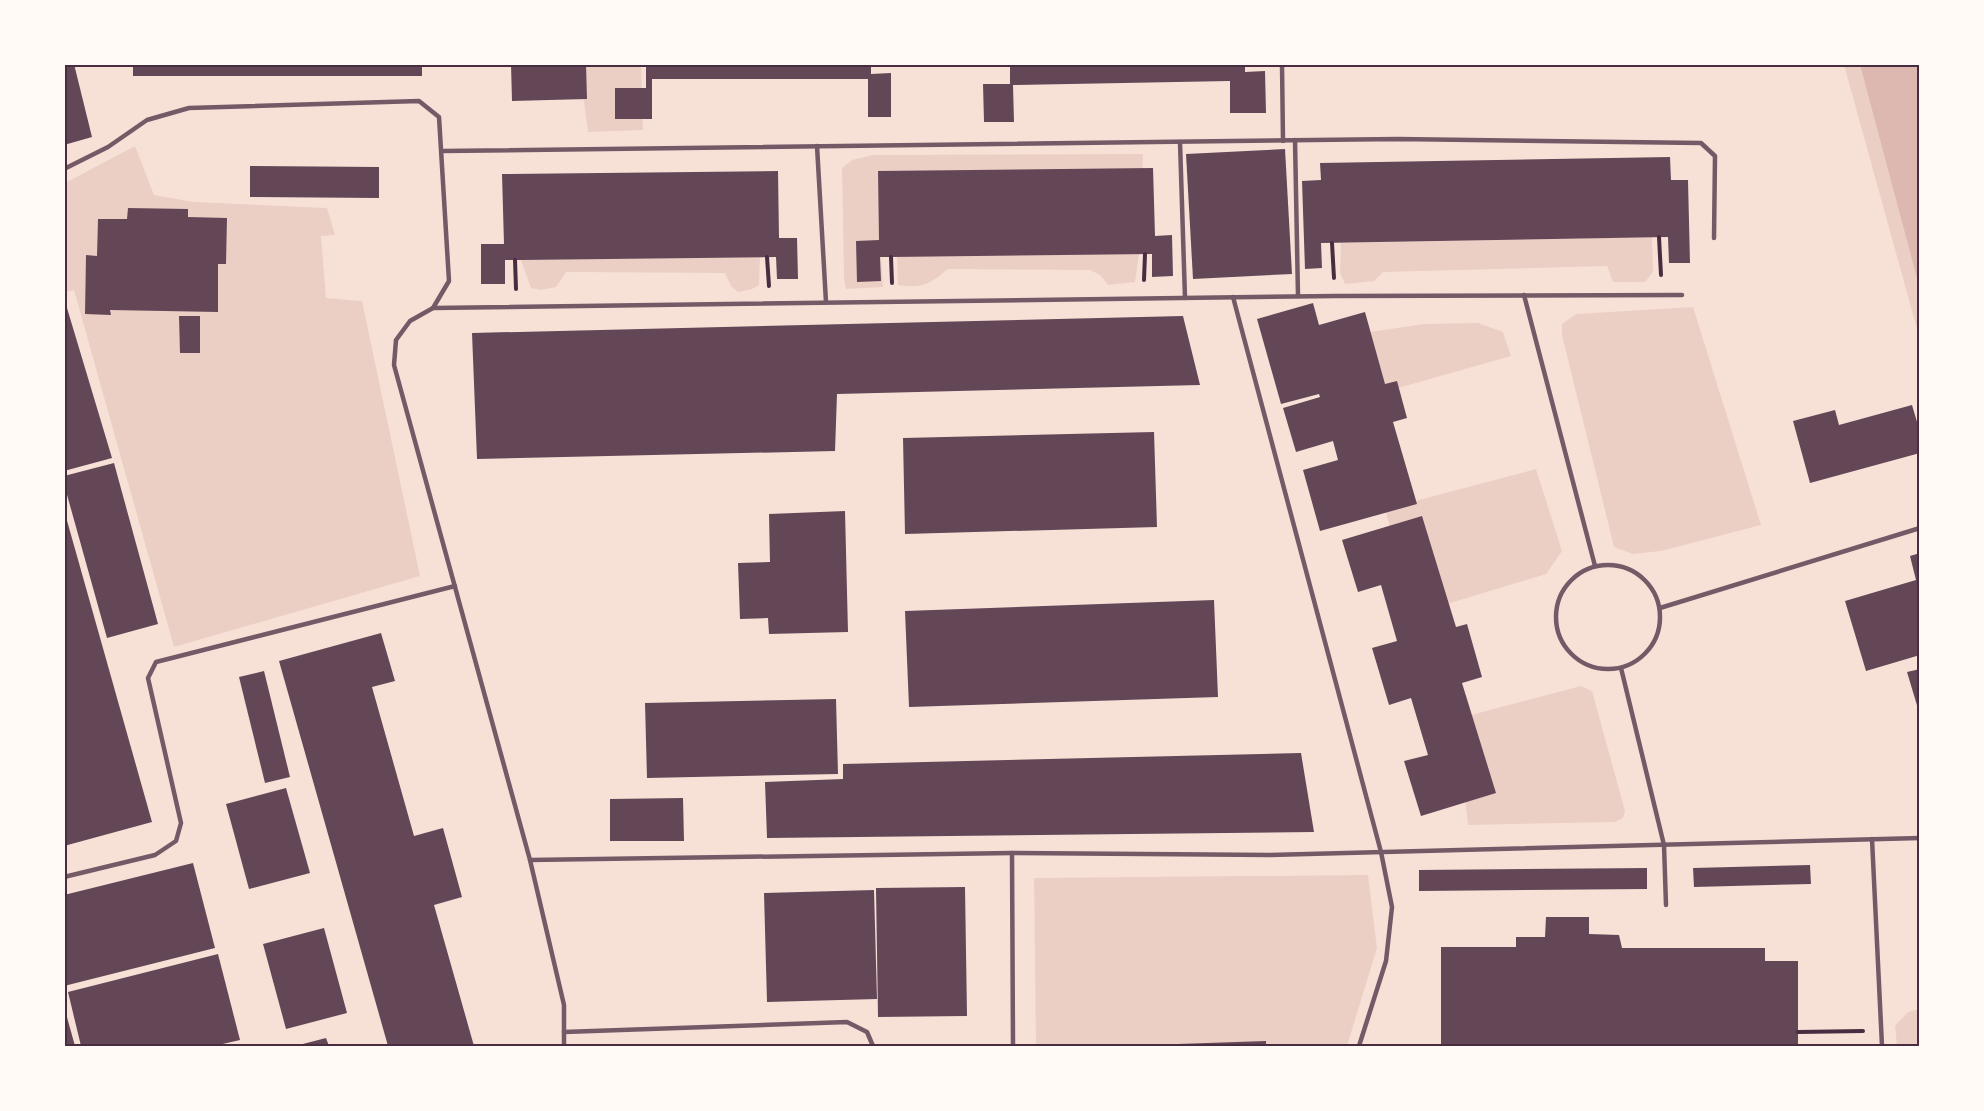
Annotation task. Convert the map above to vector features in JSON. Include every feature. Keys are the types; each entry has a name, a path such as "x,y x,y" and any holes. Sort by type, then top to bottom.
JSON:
{"lane":[{"path":"1282,64 1283,141"},
{"path":"64,169 108,147 147,120 189,108 419,101 440,117 449,281 433,308"},
{"path":"442,152 1398,139 1701,143 1715,156 1714,238"},
{"path":"1295,140 1298,296"},
{"path":"1180,141 1185,298"},
{"path":"817,146 826,302"},
{"path":"1524,295 1595,566"},
{"path":"564,1047 564,1005 530,860 394,365 396,340 410,321 433,308 516,306 1298,296 1682,295"},
{"path":"1233,297 1381,852 1392,907 1386,961 1359,1047"},
{"path":"1660,608 1920,528"},
{"path":"1612,565 1628,569 1643,579 1654,592 1660,608 1660,625 1655,641 1644,655 1630,665 1613,670 1596,668 1580,661 1568,650 1559,634 1556,617 1559,600 1567,586 1579,574 1595,566 1612,565"},
{"path":"64,877 155,855 176,841 181,823 148,678 156,662 455,586"},
{"path":"1621,668 1664,845 1666,905"},
{"path":"530,860 1012,853 1270,855 1920,838"},
{"path":"1872,839 1882,1047"},
{"path":"1012,853 1013,1047"},
{"path":"564,1032 847,1022 867,1032 873,1047"}],"path":[{"path":"1659,237 1662,295"},
{"path":"1332,243 1335,296"},
{"path":"1143,298 1145,254"},
{"path":"767,257 770,303"},
{"path":"891,257 892,302"},
{"path":"515,260 516,306"},
{"path":"1798,1032 1881,1030"}],"shaded area":[{"path":"579,65 641,65 643,130 588,132"},
{"path":"1844,65 1860,65 1919,286 1919,336"},
{"path":"1860,65 1919,65 1919,286"},
{"path":"135,146 154,195 194,202 327,208 335,235 321,236 326,298 362,301 420,576 174,647 74,290 65,292 65,183"},
{"path":"1143,154 1139,254 1135,282 1108,285 1100,275 1090,270 948,269 925,284 906,286 898,285 897,257 881,257 883,287 846,289 842,168 852,160 873,155"},
{"path":"1652,237 1653,272 1645,282 1613,282 1607,266 1383,272 1374,281 1345,284 1340,273 1341,243"},
{"path":"760,257 759,285 738,292 731,286 725,273 566,272 556,287 541,290 531,288 521,260"},
{"path":"1693,307 1761,525 1661,551 1633,554 1614,547 1562,335 1562,324 1576,314"},
{"path":"1478,323 1503,332 1511,356 1384,392 1370,332 1424,324"},
{"path":"1536,469 1562,551 1546,574 1414,614 1385,509"},
{"path":"1581,686 1592,691 1625,811 1623,818 1615,822 1468,825 1456,719"},
{"path":"1368,875 1377,948 1347,1046 1036,1046 1034,878"},
{"path":"1919,1009 1919,1046 1897,1046 1895,1026 1908,1012"}],"building":[{"path":"64,64 74,64 92,137 64,145"},
{"path":"133,64 422,64 422,76 133,76"},
{"path":"511,64 586,64 587,99 512,101"},
{"path":"646,64 871,64 871,74 891,73 891,117 868,117 868,79 652,79 652,119 615,119 615,88 646,88"},
{"path":"1010,64 1245,64 1245,72 1265,71 1266,113 1230,113 1230,81 1013,85 1014,122 984,122 983,84 1010,84"},
{"path":"1285,149 1292,274 1193,279 1186,154"},
{"path":"1670,157 1671,180 1688,180 1690,263 1669,263 1668,237 1321,243 1322,268 1305,269 1302,181 1321,180 1320,163"},
{"path":"250,166 379,167 379,198 250,197"},
{"path":"1153,168 1155,236 1172,235 1173,276 1152,277 1152,254 880,257 881,281 857,282 856,241 879,240 878,171"},
{"path":"778,171 779,238 797,238 798,279 777,279 776,257 505,260 505,284 481,284 481,244 504,244 502,174"},
{"path":"128,208 188,209 188,217 227,218 226,264 218,264 218,312 110,310 111,315 85,314 86,255 97,256 98,219 127,219"},
{"path":"64,298 112,458 64,471"},
{"path":"1313,303 1319,325 1365,312 1385,384 1397,381 1407,418 1393,422 1417,504 1320,531 1303,470 1338,460 1333,441 1296,452 1283,408 1320,397 1319,394 1281,404 1257,319"},
{"path":"179,316 200,316 200,353 180,353"},
{"path":"1183,316 1200,385 837,394 835,451 477,459 472,333"},
{"path":"1912,405 1920,432 1920,453 1810,483 1793,421 1835,410 1839,425"},
{"path":"1154,432 1157,527 905,534 903,438"},
{"path":"114,463 158,624 107,638 64,484 64,476"},
{"path":"64,510 152,822 64,846"},
{"path":"845,511 848,632 769,634 768,618 740,619 738,563 770,562 769,514"},
{"path":"1422,516 1456,627 1467,624 1482,677 1462,683 1496,793 1421,816 1404,761 1428,755 1411,698 1389,705 1372,648 1397,641 1381,585 1358,592 1342,540"},
{"path":"1920,553 1920,655 1866,671 1845,601 1916,580 1910,556"},
{"path":"1214,600 1218,697 909,707 905,611"},
{"path":"381,633 395,681 372,687 414,836 443,828 462,897 434,905 474,1046 388,1046 279,661"},
{"path":"1920,669 1920,712 1919,712 1907,672"},
{"path":"264,671 290,777 265,783 239,677"},
{"path":"836,699 838,774 647,778 645,703"},
{"path":"1301,753 1314,832 767,838 765,782 843,779 843,764"},
{"path":"286,788 310,873 249,889 226,804"},
{"path":"683,798 684,841 610,841 610,799"},
{"path":"193,863 215,948 64,986 64,895"},
{"path":"1810,865 1811,884 1694,887 1693,868"},
{"path":"1647,868 1647,889 1419,891 1419,870"},
{"path":"965,887 967,1016 878,1017 876,888"},
{"path":"874,890 877,999 767,1002 764,893"},
{"path":"1546,917 1589,917 1589,934 1619,935 1622,948 1765,948 1765,961 1798,961 1798,1046 1441,1046 1441,947 1516,947 1516,937 1545,937"},
{"path":"324,928 347,1013 286,1029 263,944"},
{"path":"218,954 240,1040 214,1046 81,1046 68,992"},
{"path":"65,1010 75,1046 64,1046"},
{"path":"326,1038 329,1046 295,1046"},
{"path":"1266,1041 1266,1046 1148,1046 1148,1045"}]}
